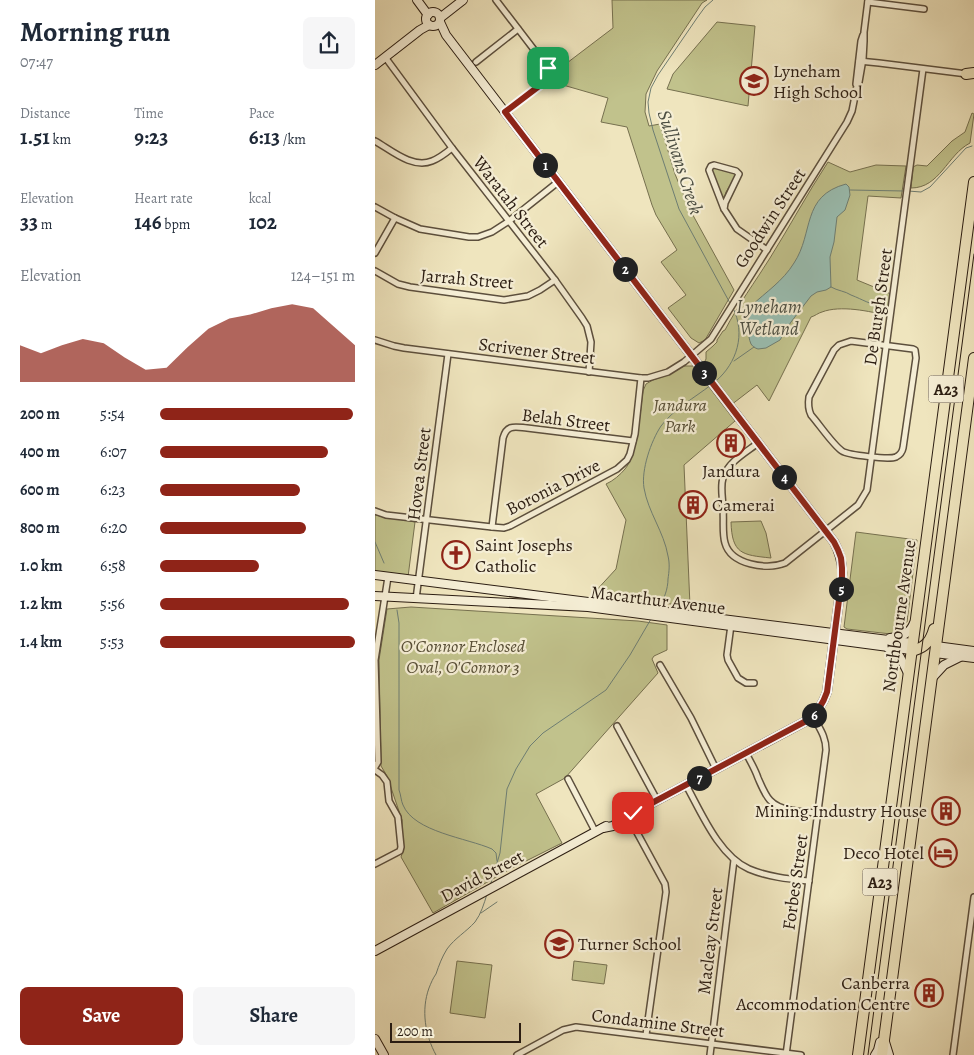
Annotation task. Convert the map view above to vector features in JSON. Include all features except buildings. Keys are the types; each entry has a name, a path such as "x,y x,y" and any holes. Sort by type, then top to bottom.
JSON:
{"highway":[{"name":"Northbourne Avenue","path":"858,1055 974,182"},
{"name":"A23","path":"882,1055 974,358"},
{"path":"912,648 921,648 925,645 932,636 941,611"},
{"path":"925,645 936,650"},
{"name":"Macarthur Avenue","path":"912,648 936,650"}],"street":[{"path":"375,65 455,0"},
{"path":"433,19 463,0"},
{"path":"496,0 548,68 546,81 505,112"},
{"path":"868,1 924,9"},
{"name":"Goodwin Street","path":"691,356 711,339 847,122 855,102 859,82 868,1"},
{"name":"David Street","path":"375,951 599,830 611,821 620,820 628,816 813,716 820,709 827,692 842,568 834,542 446,35 419,3"},
{"path":"476,62 518,29"},
{"name":"Waratah Street","path":"385,57 582,318 589,332 591,342 589,372"},
{"path":"861,60 971,74"},
{"name":"De Burgh Street","path":"758,443 728,468 723,479 725,538 727,549 746,563 770,566 779,565 858,506 867,490 923,68"},
{"path":"375,141 406,159 421,163 427,163 439,158 452,148"},
{"path":"724,209 739,174 736,171 714,165 709,170 724,209 737,229 767,250"},
{"path":"375,207 420,229 478,237 493,232 509,221 558,182"},
{"path":"375,253 395,218"},
{"name":"Jarrah Street","path":"375,272 398,284 411,287 504,300 528,296 555,280"},
{"name":"Scrivener Street","path":"375,340 394,346 448,354 641,378 648,378 667,372 691,356"},
{"path":"851,341 886,346 915,350 902,452 897,457 892,458 847,454 839,449 811,415 808,404 811,394 836,347 851,341"},
{"name":"Hovea Street","path":"416,599 448,354"},
{"name":"Boronia Drive","path":"375,511 386,515 492,528 510,526 617,470 629,458 635,434 641,378"},
{"name":"Belah Street","path":"492,528 503,438 508,428 527,428 633,441"},
{"name":"Macarthur Avenue","path":"375,575 834,637 887,647 912,648"},
{"path":"375,864 400,851 401,847 398,817 389,801 387,782 375,769 378,762 375,660 387,576"},
{"name":"Macarthur Avenue","path":"375,596 588,604"},
{"path":"838,608 840,624 846,635"},
{"path":"870,638 891,638 908,633 915,619"},
{"path":"732,623 727,655 728,660 738,678 746,683 754,683"},
{"path":"938,628 946,645 952,648"},
{"name":"Macarthur Avenue","path":"834,637 846,635 870,638 912,648"},
{"path":"887,647 900,657 908,673"},
{"path":"936,650 952,648 974,651"},
{"path":"936,650 974,658"},
{"path":"932,678 944,665 962,656"},
{"path":"660,664 691,718 716,769"},
{"name":"Forbes Street","path":"786,1054 826,750 826,741 813,716"},
{"path":"617,726 657,800"},
{"path":"745,753 767,797 776,806 818,813"},
{"path":"568,779 599,830"},
{"path":"686,785 720,844 734,860 762,874 809,881"},
{"path":"628,816 665,884 666,892 647,1035"},
{"name":"Macleay Street","path":"710,1055 734,860"},
{"path":"953,1055 974,897"},
{"name":"Condamine Street","path":"517,1055 563,1030 576,1026 801,1055"},
{"path":"875,1055 885,1026"},
{"path":"884,1038 889,1055"},
{"path":"375,1039 384,1055"}],"green space":[{"path":"612,0 707,0 702,3 657,71 646,94 645,112 649,126 660,124 675,174 689,208 734,290 705,340 699,343 691,338 668,308 686,295 661,262 677,250 656,215 627,127 601,122 608,98 556,83 559,69 613,28"},
{"path":"717,22 755,26 748,106 667,89 673,74"},
{"path":"972,113 974,114 970,143 962,148 929,183 921,187 911,188 913,167 917,165 927,166 952,141 965,132"},
{"path":"828,162 850,172 876,165 906,166 901,198 868,196 857,280 891,294 888,316 864,311 837,309 822,312 811,317 769,401 757,385 731,405 707,368 705,361 706,352 717,342 725,330"},
{"path":"714,167 737,174 726,192 723,203 712,170"},
{"name":"Jandura Park","path":"684,366 693,366 735,421 684,465 690,606 593,594 616,569 626,520 606,484 619,476 633,453 638,432 643,391 646,384"},
{"path":"375,515 415,522 408,577 375,572"},
{"path":"761,521 766,533 771,558 746,554 736,547 734,541 731,522"},
{"path":"856,532 917,540 907,622 891,634 847,629 844,627"},
{"name":"O'Connor Enclosed Oval, O'Connor 3","path":"411,607 638,621 667,625 667,650 654,656 652,659 658,673 565,778 536,794 562,843 512,868 433,913 401,857 402,820 387,776 381,766 379,660 387,609"},
{"path":"457,961 492,965 485,1018 450,1013"},
{"path":"574,961 607,965 604,984 572,980"}],"water":[{"name":"Lyneham Wetland","path":"846,184 849,187 850,195 845,210 837,217 830,257 831,287 811,296 780,340 766,348 755,348 751,344 748,331 751,306 780,281 794,263 815,206 822,197"}],"waterway":[{"name":"Sullivans Creek","path":"713,0 705,7 658,75 651,88 648,102 653,130 679,209 731,305"},
{"path":"908,191 921,192 930,187 966,148 972,146"},
{"path":"850,190 904,191"},
{"path":"831,287 869,303 882,306"},
{"name":"Sullivans Creek","path":"716,381 729,366 737,348 739,328 733,308"},
{"path":"734,361 754,347"},
{"name":"Sullivans Creek","path":"659,608 667,586 669,562 666,547 646,497 643,481 645,464 650,447 666,420 711,385"},
{"path":"375,542 384,563"},
{"path":"397,610 399,623 399,790 402,803 409,814 418,822 442,833 492,849 496,853 497,861"},
{"name":"Sullivans Creek","path":"490,886 500,853 507,789 516,769 530,746 543,733 606,690 630,655 651,619"},
{"name":"Sullivans Creek","path":"436,1055 429,1039 425,1022 425,1005 429,988 447,949 475,922 481,912 487,894"},
{"path":"481,913 497,902"}],"tram line":[{"path":"868,1055 974,254"}],"place":[{"name":"Lyneham High School","path":"754,81"},
{"name":"Jandura","path":"731,443"},
{"name":"Camerai","path":"693,505"},
{"name":"Saint Josephs Catholic","path":"456,555"},
{"name":"Mining Industry House","path":"946,811"},
{"name":"Deco Hotel","path":"943,853"},
{"name":"Turner School","path":"559,944"},
{"name":"Canberra Accommodation Centre","path":"929,993"}],"route":[{"path":"548,68 547,80 505,112 834,542 841,558 842,577 827,692 820,709 808,720 633,813"}]}
